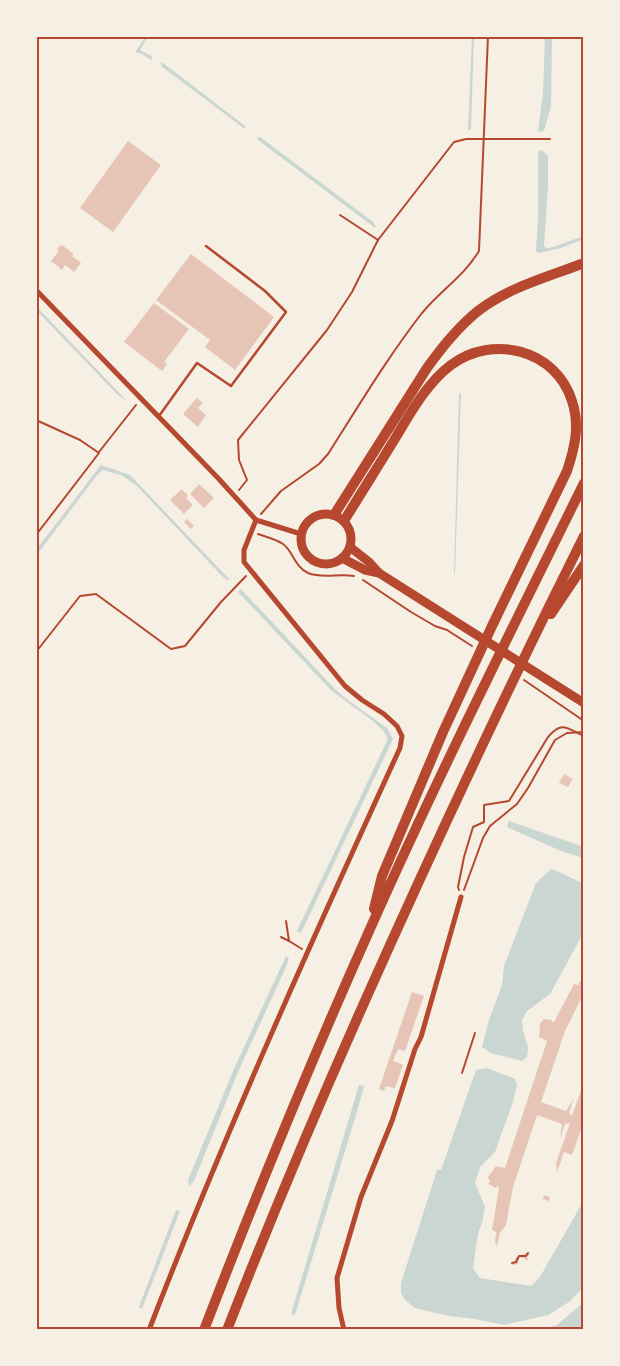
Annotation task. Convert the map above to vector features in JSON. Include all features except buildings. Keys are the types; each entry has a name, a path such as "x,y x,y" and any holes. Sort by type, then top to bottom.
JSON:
{"highway":[{"path":"334,515 427,368 460,327 479,310 497,299 536,281 584,263"},
{"path":"344,521 410,414 436,377 452,364 468,355 492,348 516,350 538,359 554,371 568,389 574,409 576,434 567,471 492,626 423,778 382,876 370,929"},
{"path":"204,1330 252,1204 370,929 478,696 584,483"},
{"path":"227,1330 255,1257 325,1092 405,912 528,648 584,536"},
{"path":"528,648 584,565"}],"main road":[{"path":"325,514 334,515 344,521 349,529 351,538 350,548 342,558 334,563 326,564 309,558 301,543 301,534 304,526 317,515 325,514"},
{"path":"350,548 369,562 379,573 584,703"},
{"path":"342,558 365,570 379,573"}],"street":[{"path":"36,290 218,478 256,520 301,534"},
{"path":"149,1330 193,1216 307,951 400,748 402,736 397,726 384,714 345,686 244,562 243,556 256,520"},
{"path":"344,1330 339,1308 337,1278 361,1197 392,1121 415,1049 421,1037 461,897"}],"lane":[{"path":"158,418 197,363 231,386 286,312 265,291 206,246"}],"path":[{"path":"256,520 281,491 319,464 328,454 402,339 424,311 468,268 477,256 480,237 488,36"},
{"path":"245,484 247,480 239,460 238,440 327,330 352,292 378,240 454,142 484,138 550,139"},
{"path":"340,215 378,240"},
{"path":"36,535 141,399"},
{"path":"36,420 80,440 99,453"},
{"path":"251,531 284,544 298,565 306,572 324,576 352,575 435,626 447,630 461,639"},
{"path":"36,652 80,596 96,594 170,649 185,646 221,602 251,570"},
{"path":"544,693 584,722"},
{"path":"461,897 458,887 464,857 473,827 484,822 484,805 509,801 554,729 566,727 584,736"},
{"path":"461,897 483,838 490,826 517,804 555,740 563,735 584,732"},
{"path":"286,921 289,941"},
{"path":"282,938 297,946"},
{"path":"462,1073 475,1033"},
{"path":"512,1263 516,1262 519,1256 526,1256 528,1253"}],"shaded area":[{"path":"146,36 148,36 140,50 153,57 151,60 135,52"},
{"path":"472,36 474,36 471,130 468,130"},
{"path":"545,36 552,36 551,106 544,131 538,132 543,92"},
{"path":"161,63 245,126 245,129 161,66"},
{"path":"257,137 260,137 373,222 376,227 258,140"},
{"path":"542,150 548,156 544,246 550,248 584,236 584,239 561,248 539,253 536,251 538,154"},
{"path":"36,306 126,400 126,401 36,310"},
{"path":"459,393 461,393 455,575 454,573"},
{"path":"101,465 130,475 230,580 222,576 136,485 121,475 103,470 36,556 36,550"},
{"path":"241,589 334,688 387,728 393,739 301,933 297,931 387,741 387,737 369,718 328,687 238,592"},
{"path":"509,821 584,847 584,858 561,851 507,827"},
{"path":"551,869 584,884 584,937 580,939 550,994 527,1011 522,1020 528,1047 527,1057 522,1061 491,1053 482,1047 489,1020 502,985 504,966 536,883"},
{"path":"286,956 289,959 286,967 238,1072 194,1181 189,1186 188,1180 234,1069"},
{"path":"487,1068 515,1079 517,1085 513,1102 495,1152 480,1167 475,1183 485,1207 478,1233 473,1269 480,1278 531,1286 540,1277 584,1200 584,1287 569,1302 548,1315 504,1325 415,1308 405,1300 401,1293 401,1283 437,1170 441,1170 476,1070"},
{"path":"359,1085 364,1086 358,1108 295,1315 291,1314"},
{"path":"176,1210 180,1211 142,1309 139,1307"},
{"path":"584,1302 584,1330 537,1330 557,1325"}]}
